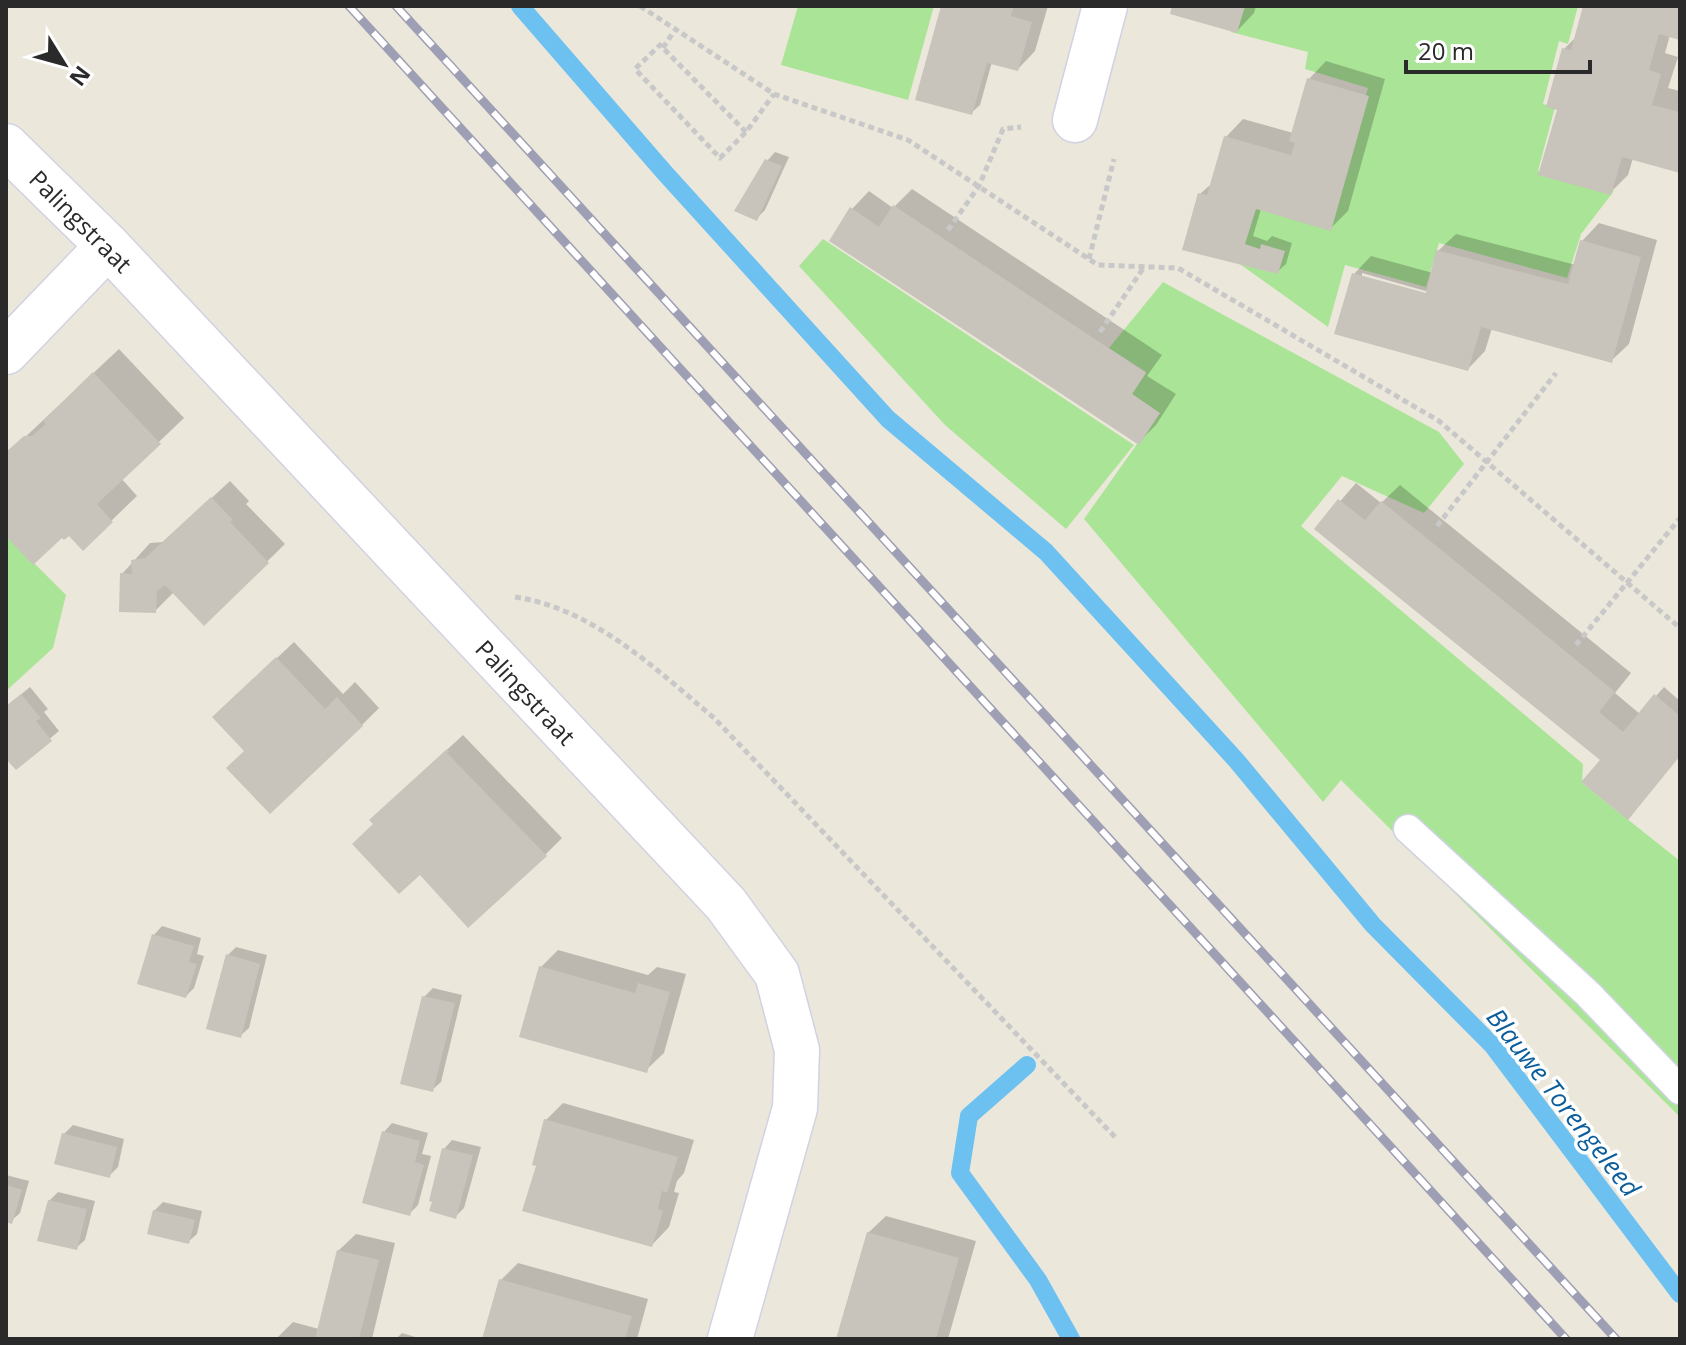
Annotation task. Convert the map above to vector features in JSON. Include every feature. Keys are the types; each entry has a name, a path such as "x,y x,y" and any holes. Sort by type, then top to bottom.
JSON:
{"street":[{"path":"1075,120 1105,6"},
{"name":"Palingstraat","path":"6,146 108,246 726,904 777,974 797,1050 795,1108 730,1339"},
{"path":"6,352 108,246"}],"lane":[{"path":"1408,829 1588,994 1680,1090"}],"path":[{"path":"640,6 774,94 908,140 1098,265 1178,268 1439,421 1680,628"},
{"path":"663,48 674,31"},
{"path":"746,132 660,45 635,69 720,158 746,132 774,94"},
{"path":"948,230 979,186"},
{"path":"1100,332 1145,266"},
{"path":"1437,526 1556,373"},
{"path":"1576,645 1680,518"},
{"path":"434,595 489,594 541,601 599,629 662,674 714,718 1115,1137"}],"green space":[{"path":"798,6 934,6 908,100 781,65"},
{"path":"1237,6 1578,6 1568,44 1559,41 1543,104 1555,107 1538,171 1614,191 1581,234 1567,278 1439,243 1426,287 1345,265 1328,327 1237,262 1253,207 1328,228 1368,88 1305,69 1308,52 1231,32"},
{"path":"823,239 1134,445 1066,529 945,425 799,266"},
{"path":"1163,282 1439,432 1464,464 1424,513 1342,476 1301,526 1583,764 1582,783 1680,861 1680,1117 1341,780 1323,802 1084,519 1159,413 1132,394 1146,372 1109,348"},
{"path":"6,535 66,595 53,648 6,691"}],"building":[{"path":"941,6 1014,6 1011,16 1032,22 1018,71 987,63 972,115 915,100"},
{"path":"1172,6 1245,6 1237,33 1170,14"},
{"path":"1583,6 1680,6 1680,40 1659,34 1649,70 1661,74 1652,105 1680,112 1680,173 1622,157 1611,195 1538,175 1557,110 1546,107 1562,48 1571,50"},
{"path":"1307,78 1369,96 1331,231 1256,209 1245,244 1260,249 1261,244 1285,251 1278,274 1182,250 1198,193 1207,195 1224,136 1291,155 1295,143 1289,141"},
{"path":"765,159 782,166 757,221 734,211"},
{"path":"893,205 1146,373 1132,394 1160,413 1139,445 829,241 850,207 879,227"},
{"path":"1580,240 1641,257 1612,363 1481,327 1468,371 1334,334 1352,273 1426,293 1436,250 1568,284"},
{"path":"93,372 161,444 97,504 113,522 83,551 69,536 64,540 62,538 33,565 6,536 6,452 24,436 32,436 46,424 43,421"},
{"path":"211,497 269,563 204,626 165,585 157,591 156,613 119,612 120,573 132,574 131,560 145,558"},
{"path":"1338,499 1365,520 1381,501 1498,596 1615,692 1599,712 1623,732 1654,694 1680,716 1680,756 1628,820 1581,782 1600,760 1314,529"},
{"path":"276,657 325,709 337,697 363,726 270,814 226,768 244,751 212,717"},
{"path":"21,694 41,718 36,721 52,741 16,770 6,759 6,706"},
{"path":"447,749 447,753 547,856 468,928 420,875 399,894 352,844 373,824 369,820"},
{"path":"152,934 194,946 189,962 197,964 186,998 137,984"},
{"path":"226,954 260,964 241,1038 206,1029"},
{"path":"539,966 635,993 638,983 670,992 647,1073 519,1037"},
{"path":"422,996 455,1003 433,1092 400,1084"},
{"path":"544,1119 678,1157 667,1193 662,1191 658,1209 663,1211 652,1247 522,1211 536,1166 532,1165"},
{"path":"382,1131 420,1141 415,1162 424,1165 410,1216 362,1203"},
{"path":"62,1133 117,1147 110,1178 54,1164"},
{"path":"442,1148 473,1155 456,1219 429,1211"},
{"path":"6,1185 22,1190 12,1224 6,1222"},
{"path":"48,1200 87,1209 77,1250 37,1241"},
{"path":"153,1210 195,1220 189,1244 147,1234"},
{"path":"867,1232 959,1258 936,1339 836,1339"},
{"path":"337,1250 379,1260 359,1339 315,1339"},
{"path":"499,1279 632,1316 625,1339 482,1339"}],"waterway":[{"path":"520,6 664,172 888,419 1046,552 1236,760 1373,925 1493,1046 1680,1294"},
{"name":"Blauwe Torengeleed","path":"1027,1065 969,1116 960,1173 1038,1280 1071,1339"}],"railway":[{"path":"349,6 1566,1339"},
{"path":"396,6 1616,1339"}]}
